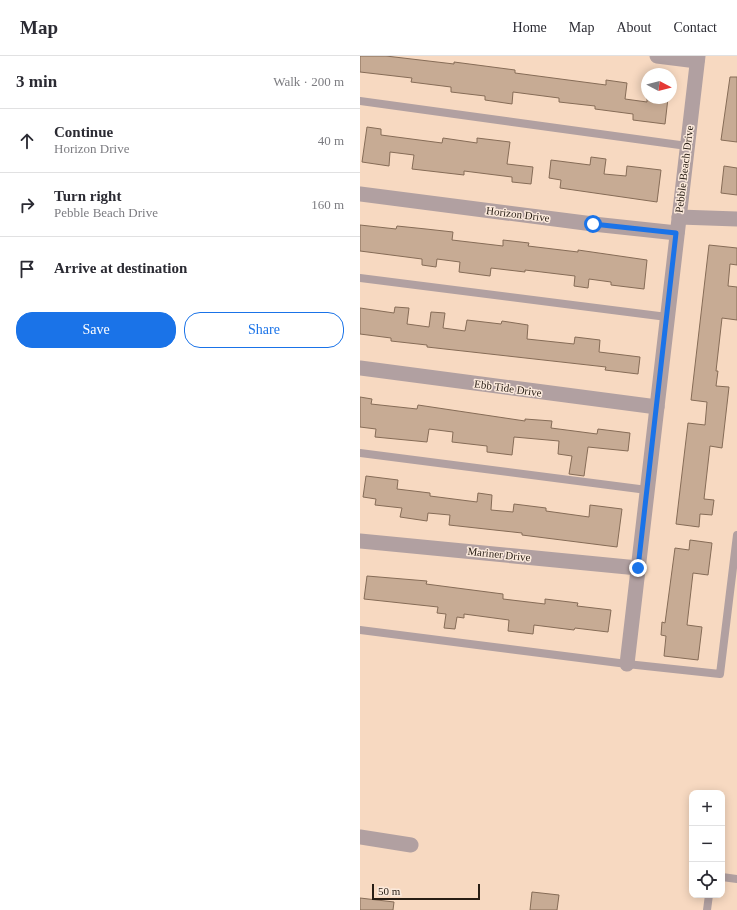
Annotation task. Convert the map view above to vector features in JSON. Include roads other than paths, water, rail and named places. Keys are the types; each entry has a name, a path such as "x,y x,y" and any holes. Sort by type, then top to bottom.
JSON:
{"street":[{"path":"657,56 697,59"},
{"name":"Pebble Beach Drive","path":"628,664 697,59"},
{"name":"Horizon Drive","path":"360,194 676,233"},
{"path":"679,217 737,219"},
{"name":"Ebb Tide Drive","path":"360,368 657,407"},
{"name":"Mariner Drive","path":"360,541 638,568"},
{"path":"360,838 411,845"}],"lane":[{"path":"360,101 687,146"},
{"path":"360,278 667,317"},
{"path":"360,453 647,490"},
{"path":"360,630 628,664 720,674 737,535"},
{"path":"725,877 737,879"},
{"path":"707,910 709,898"}]}
